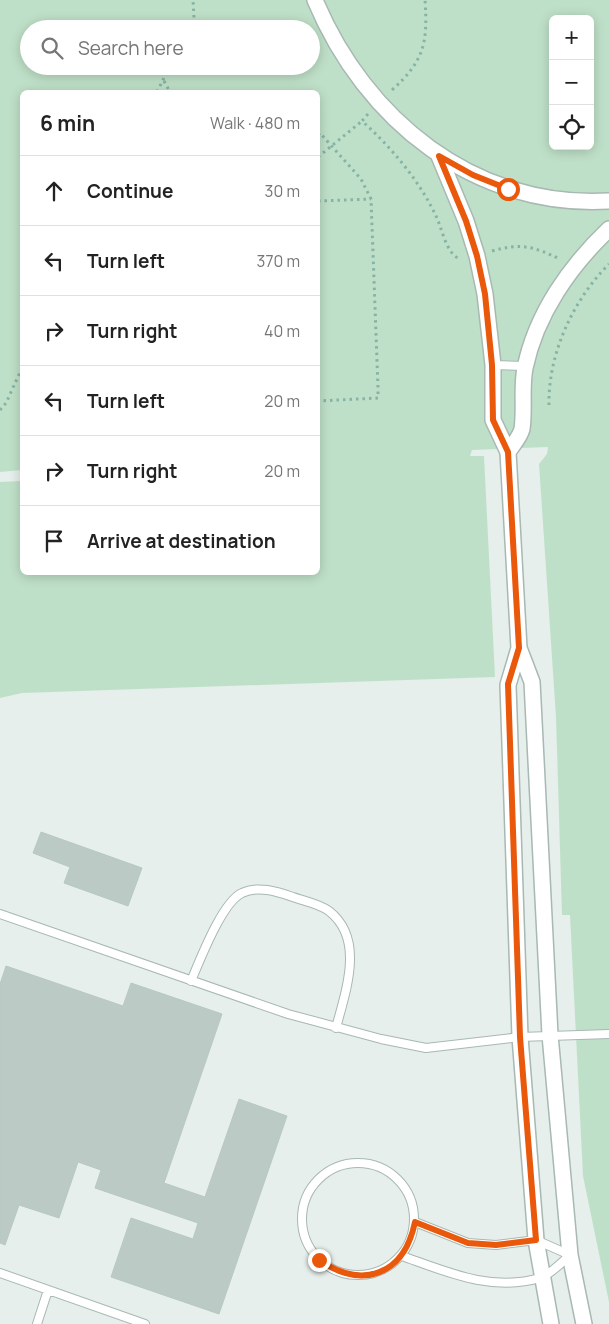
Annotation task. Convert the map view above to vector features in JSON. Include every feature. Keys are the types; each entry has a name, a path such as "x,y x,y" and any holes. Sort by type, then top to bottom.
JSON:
{"street":[{"path":"315,0 325,24 353,69 379,103 406,130 439,156 473,175 508,189 541,198 568,202 609,201"},
{"path":"439,156 466,221 477,256 485,294 492,365 493,420 508,452 519,648 532,682 550,1035 570,1255 584,1324"},
{"path":"508,452 522,431 525,366 542,319 555,294 573,268 609,229"},
{"path":"519,648 508,684 520,1037 536,1240 551,1324"}],"lane":[{"path":"492,365 525,366"},
{"path":"191,981 224,910 241,893 262,889 280,893 328,910 343,926 350,947 349,979 336,1028"},
{"path":"0,914 288,1014 336,1028 426,1048 520,1037 609,1034"},
{"path":"357,1163 376,1166 392,1174 405,1188 413,1204 415,1222 411,1240 402,1256 388,1268 371,1275 353,1276 335,1271 319,1260 308,1245 302,1227 302,1208 309,1190 322,1176 338,1166 357,1163"},
{"path":"402,1256 466,1279 500,1284 542,1278 570,1255 536,1240 496,1245 468,1243 415,1222"},
{"path":"0,1273 145,1324"},
{"path":"37,1324 48,1290"}],"path":[{"path":"193,0 193,20"},
{"path":"390,92 409,75 420,58 425,36 424,0"},
{"path":"158,90 166,75"},
{"path":"163,80 169,90"},
{"path":"320,156 369,114"},
{"path":"362,121 402,164 426,196 454,256 468,259"},
{"path":"320,133 361,179 370,199 378,398 320,401"},
{"path":"320,201 370,199"},
{"path":"488,252 512,246 526,246 538,249 565,262"},
{"path":"549,405 552,370 570,320 580,302 609,264"},
{"path":"0,410 6,403 20,372"}],"green space":[{"path":"0,0 609,0 609,1302 583,1176 570,915 562,915 556,717 539,464 547,454 548,447 472,450 470,456 484,456 495,677 22,693 0,698 0,482 20,481 20,575 320,575 320,90 20,90 20,470 0,472"}],"building":[{"path":"41,832 142,868 128,906 64,883 70,867 33,853"},
{"path":"6,966 123,1006 131,983 222,1014 164,1183 205,1197 239,1099 287,1116 219,1314 111,1277 131,1218 193,1239 198,1223 95,1188 101,1170 78,1162 59,1218 19,1205 5,1245 0,1243 0,984"}],"route":[{"path":"319,1260 335,1271 353,1276 371,1275 388,1268 402,1256 411,1240 415,1222 468,1243 496,1245 536,1240 520,1037 508,684 519,648 508,452 493,420 492,365 485,294 477,256 466,221 439,156 473,175 508,189"}]}
